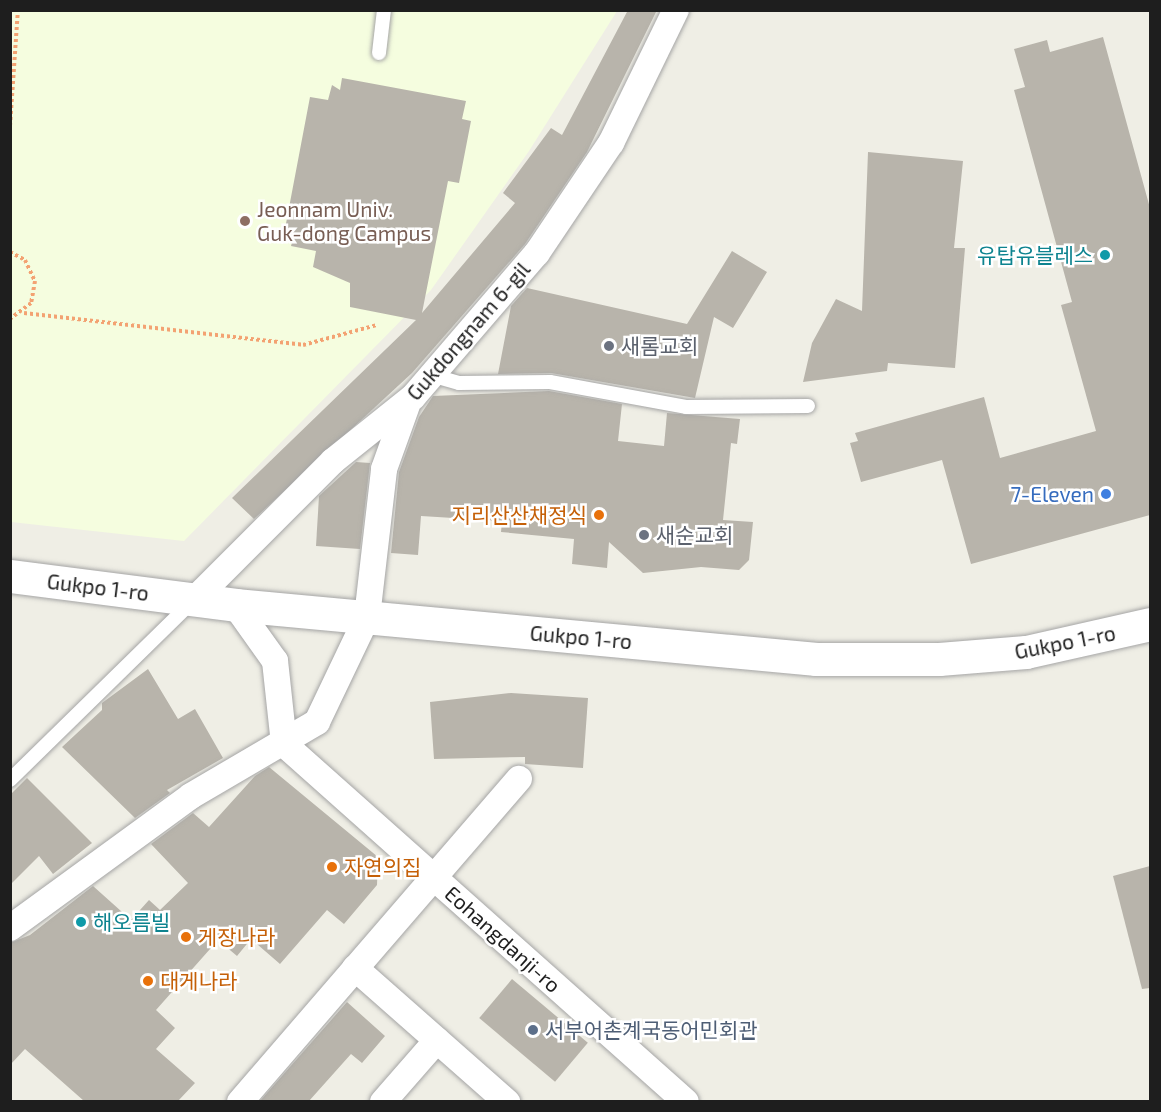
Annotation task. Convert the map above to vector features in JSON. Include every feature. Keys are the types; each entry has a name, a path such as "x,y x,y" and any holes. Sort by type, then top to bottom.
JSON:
{"street":[{"name":"Gukdongnam 6-gil","path":"195,599 333,461 413,397 537,253 576,199 636,98 676,10"},
{"path":"10,928 191,796 284,744 322,716 367,617 384,469 399,419 413,397"},
{"name":"Gukpo 1-ro","path":"10,576 235,605 816,659 939,660 1026,652 1150,624"},
{"path":"235,605 275,661 284,744 434,878 519,779"},
{"name":"Eohangdanji-ro","path":"240,1101 434,878 686,1101"},
{"path":"355,968 507,1101"},
{"path":"384,1101 437,1040"}],"lane":[{"path":"379,53 384,10"},
{"path":"431,375 459,383 550,382 686,407 808,406"},
{"path":"10,780 195,599"}],"path":[{"path":"10,126 18,10"},
{"path":"10,252 25,260 35,281 24,313"},
{"path":"10,319 24,313 303,345 377,325"}],"shaded area":[{"name":"Jeonnam Univ. Guk-dong Campus","path":"11,11 617,11 529,151 431,290 184,541 11,522"}],"building":[{"path":"628,10 657,10 587,152 525,244 412,373 254,519 232,498 416,320 350,307 350,283 313,267 316,251 291,246 294,235 284,234 310,97 328,100 332,85 340,90 342,78 466,101 462,119 471,121 459,183 448,181 422,313 515,203 503,193 551,128 562,135"},
{"name":"유탑유블레스","path":"1103,37 1150,208 1150,515 971,564 942,460 861,482 850,443 858,441 855,433 984,397 1000,458 1096,431 1061,305 1072,302 1014,90 1025,87 1014,49 1047,40 1050,52"},
{"path":"868,152 963,161 954,248 965,248 955,368 888,363 887,371 803,382 812,343 836,299 862,311"},
{"path":"732,251 767,272 733,328 714,317 695,398 551,373 498,374 511,306 527,288 687,324"},
{"path":"549,391 622,404 618,441 664,446 667,413 740,419 737,444 731,443 723,520 753,522 749,560 739,570 701,567 643,573 609,542 607,568 572,564 574,539 501,532 502,521 421,516 418,555 391,553 399,472 419,417 433,396"},
{"path":"356,462 370,463 360,549 316,546 319,496"},
{"path":"148,669 178,719 195,709 223,758 167,790 170,793 135,818 62,747 102,710 102,703"},
{"path":"511,693 588,698 583,768 525,764 525,757 434,759 430,702"},
{"path":"269,767 378,857 377,885 344,924 327,910 280,964 251,939 237,956 218,940 156,1010 175,1028 156,1049 195,1083 178,1101 84,1101 25,1049 10,1065 10,943 30,935 93,886 131,920 149,900 160,910 188,883 151,844 193,813 209,827 255,776"},
{"path":"27,778 92,843 53,874 39,856 10,885 10,795"},
{"path":"1150,866 1150,988 1142,989 1113,876"},
{"name":"서부어촌계국동어민회관","path":"512,979 588,1043 555,1082 479,1018"},
{"path":"347,1002 385,1036 362,1063 351,1054 309,1101 260,1101"}],"place":[{"name":"Jeonnam Univ. Guk-dong Campus","path":"245,221"},
{"name":"유탑유블레스","path":"1105,255"},
{"name":"새롬교회","path":"609,346"},
{"name":"7-Eleven","path":"1106,494"},
{"name":"지리산산채정식","path":"599,515"},
{"name":"새순교회","path":"644,535"},
{"name":"자연의집","path":"332,867"},
{"name":"해오름빌","path":"81,922"},
{"name":"게장나라","path":"186,937"},
{"name":"대게나라","path":"148,981"},
{"name":"서부어촌계국동어민회관","path":"533,1030"}]}
